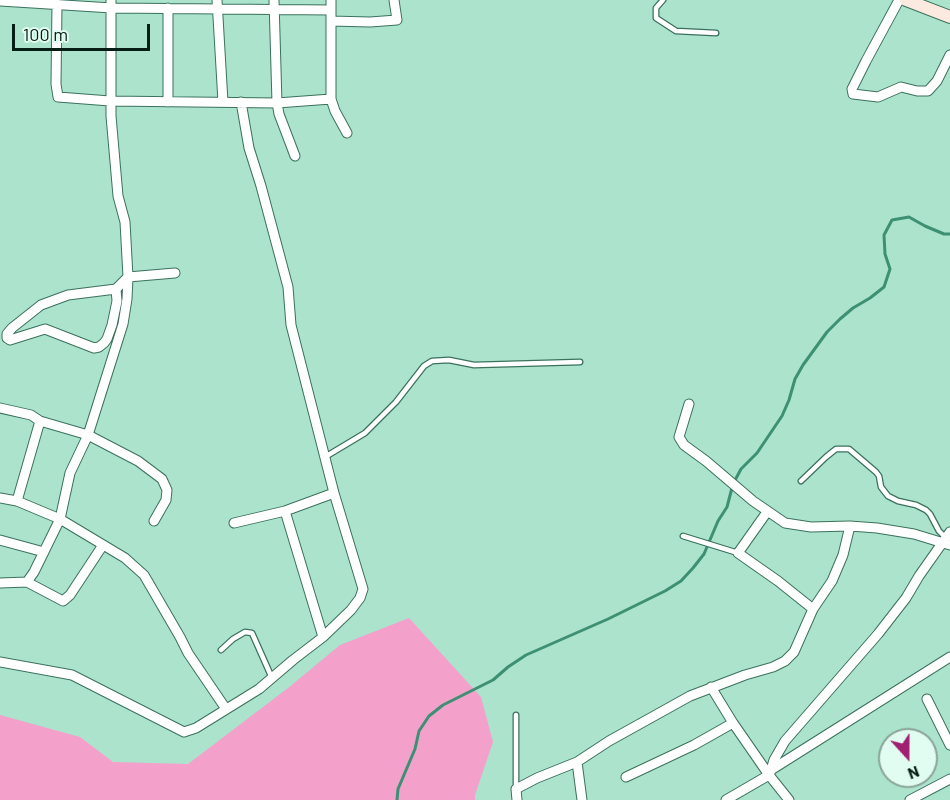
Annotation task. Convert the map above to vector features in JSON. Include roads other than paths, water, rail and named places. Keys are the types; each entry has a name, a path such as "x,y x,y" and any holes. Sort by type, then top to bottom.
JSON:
{"main road":[{"path":"906,0 950,17"}],"street":[{"path":"331,21 397,20 394,0"},
{"path":"899,0 852,89 853,94 878,97 901,87 928,91 937,81 950,56"},
{"path":"0,1 168,8 217,4 331,5 331,99 348,133"},
{"path":"57,4 56,84 58,97 110,101 277,103 331,99"},
{"path":"27,582 60,519 70,472 88,435 123,324 127,299 125,222 118,196 110,101 112,4"},
{"path":"217,4 223,102"},
{"path":"274,4 277,103 294,156"},
{"path":"168,8 168,102"},
{"path":"0,662 72,675 184,732 196,728 259,689 323,637 360,598 363,589 334,493 291,325 288,287 249,148 241,102"},
{"path":"116,289 117,301 112,325 107,339 99,346 94,348 45,329 10,340 4,338 12,328 41,305 68,295 116,289 128,277 175,273"},
{"path":"689,404 680,437 684,445 766,512 785,524 812,527 850,526 947,539 878,634 785,741 774,760 770,773"},
{"path":"0,408 31,415 40,421 88,435 138,461 162,479 167,490 166,500 153,520"},
{"path":"17,501 40,421"},
{"path":"234,523 285,511 334,493"},
{"path":"0,498 17,501 60,519 124,558 144,575 188,653 226,709"},
{"path":"285,511 323,637"},
{"path":"766,512 738,553 813,609"},
{"path":"517,800 516,789 577,762 609,741 690,696 773,667 795,652 813,609 832,581 843,555 850,526"},
{"path":"0,540 44,552"},
{"path":"0,583 27,582 63,601 70,596 103,545"},
{"path":"726,800 950,657"},
{"path":"711,687 733,723 789,800"},
{"path":"927,699 950,745"},
{"path":"626,777 694,745 733,723"},
{"path":"577,762 582,800"},
{"path":"916,799 950,779"}],"lane":[{"path":"663,0 656,8 656,18 676,31 716,33"},
{"path":"325,457 365,433 396,402 423,366 432,361 449,360 474,365 580,362"},
{"path":"801,481 836,449 849,449 876,472 881,487 888,496 926,510 947,539"},
{"path":"683,536 738,553"},
{"path":"221,650 245,632 252,633 272,678"},
{"path":"516,715 516,789"}],"waterway":[{"path":"397,800 398,789 415,749 419,731 429,716 443,705 493,680 526,655 665,591 681,581 693,568 704,554 718,521 727,507 733,484 741,469 757,453 782,416 795,379 803,365 827,332 840,319 884,287 890,269 885,254 884,235 892,220 909,217 944,234 950,234"}]}
